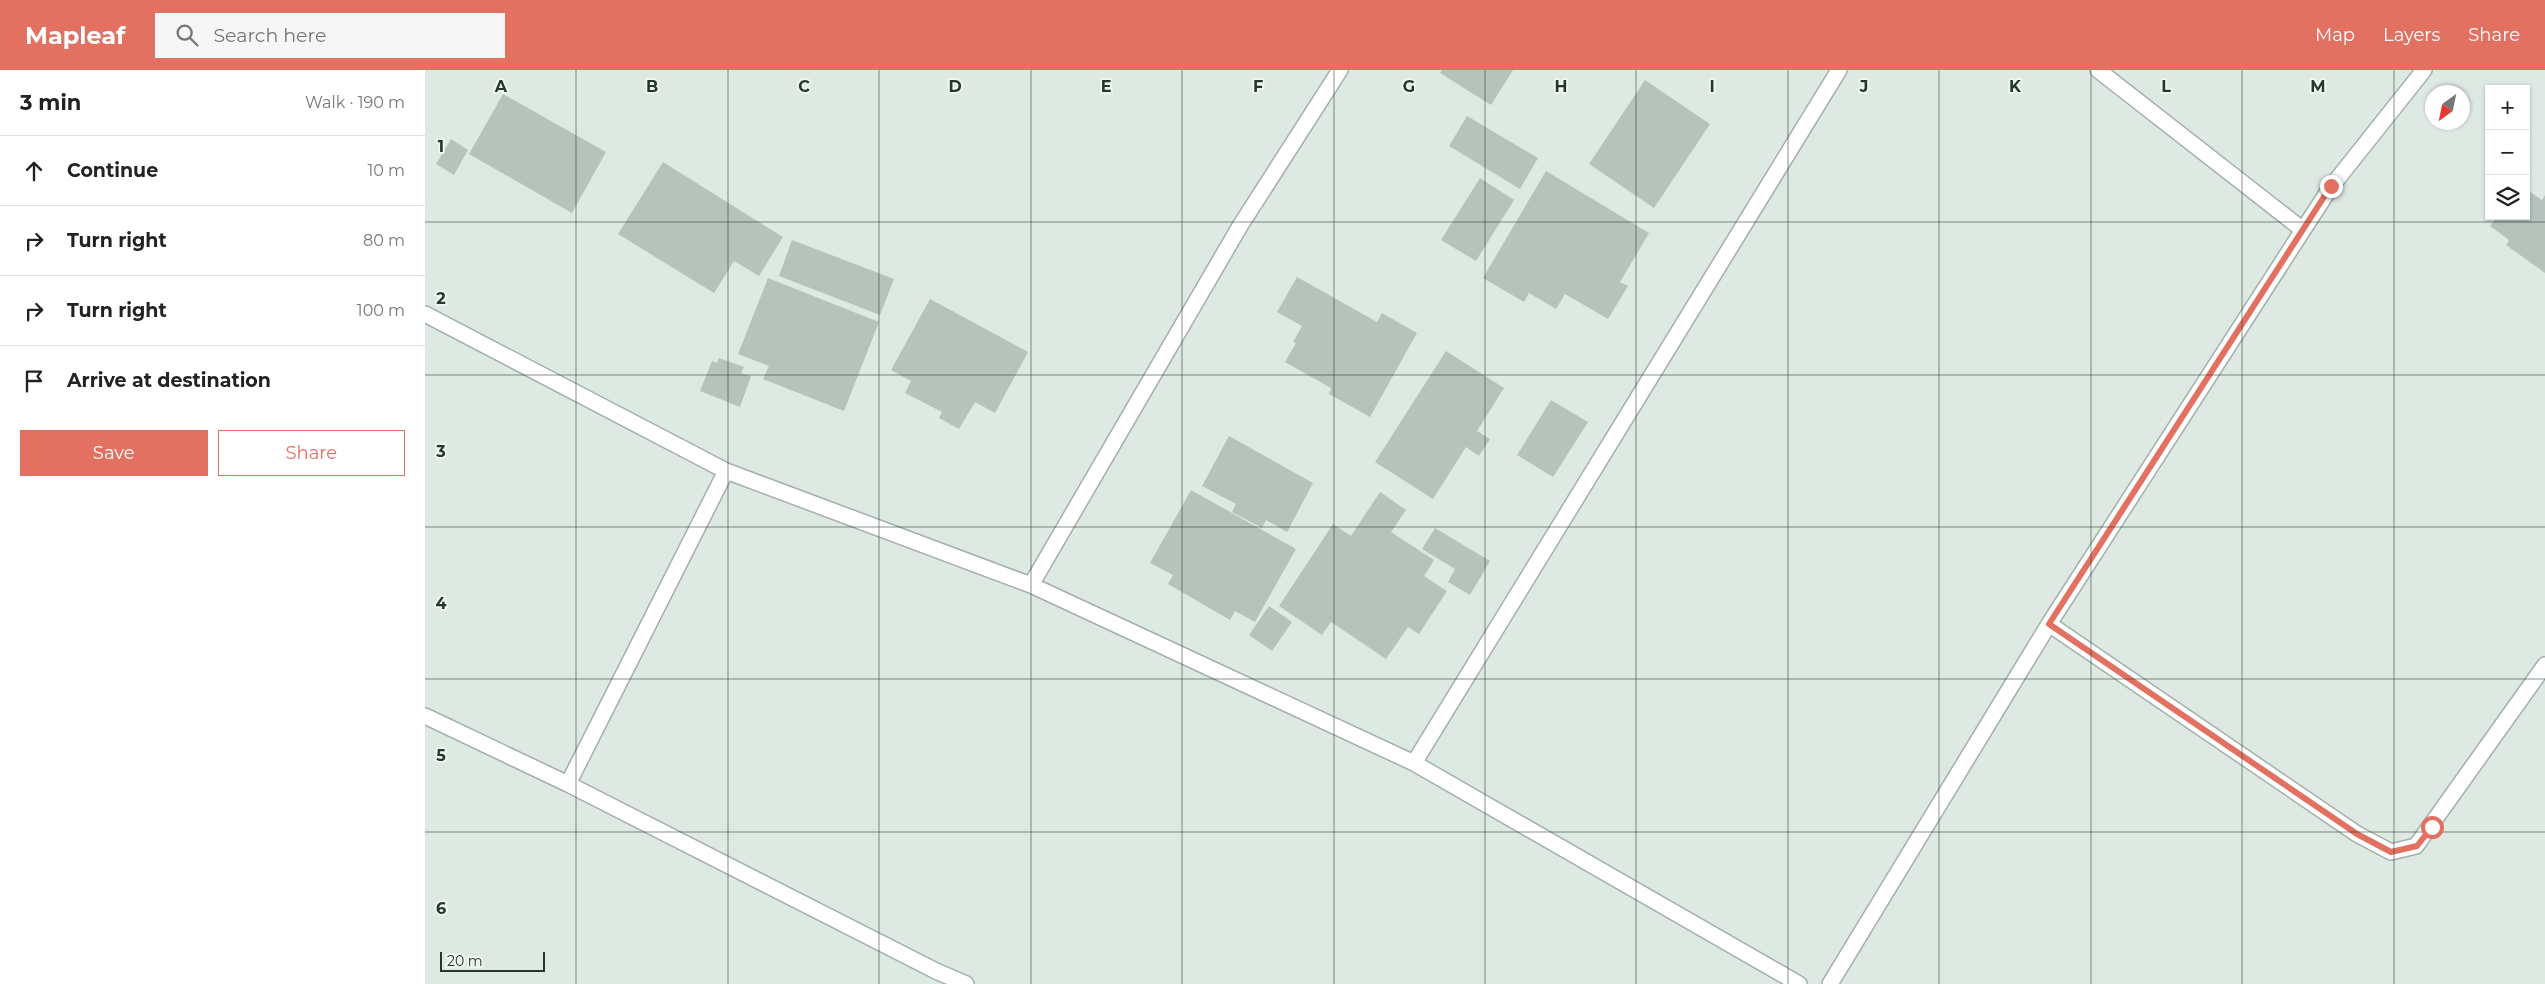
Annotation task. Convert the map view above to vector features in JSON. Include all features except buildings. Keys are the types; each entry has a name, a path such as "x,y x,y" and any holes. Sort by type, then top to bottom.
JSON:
{"street":[{"path":"1031,585 1240,226 1340,70"},
{"path":"1414,763 1839,70"},
{"path":"2098,70 2303,230"},
{"path":"1830,984 2049,624 2331,186 2424,70"},
{"path":"425,314 726,471 1031,585 1414,763 1799,984"},
{"path":"567,784 726,471"},
{"path":"2049,624 2357,834 2391,852 2417,846 2545,665"},
{"path":"425,716 567,784 933,978 966,984"}],"route":[{"path":"2331,186 2049,624 2357,834 2391,852 2417,846 2432,827"}]}
